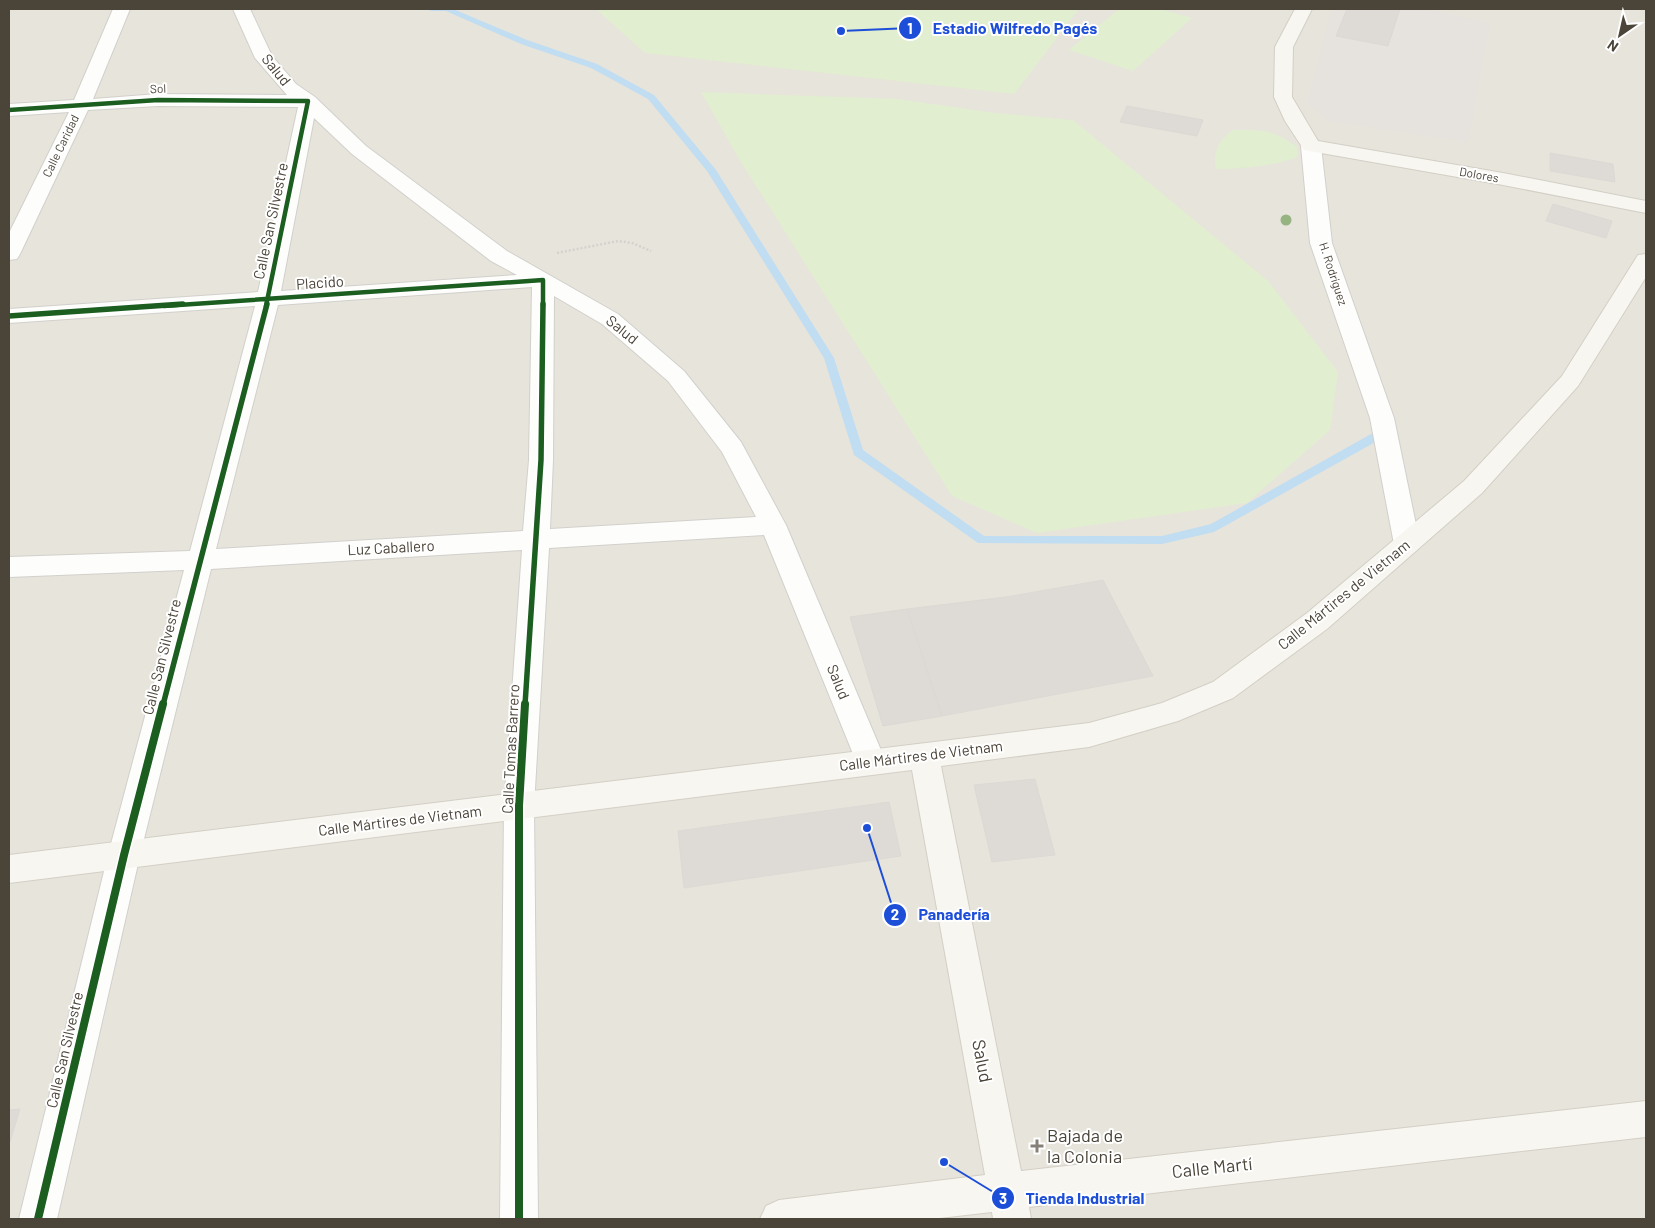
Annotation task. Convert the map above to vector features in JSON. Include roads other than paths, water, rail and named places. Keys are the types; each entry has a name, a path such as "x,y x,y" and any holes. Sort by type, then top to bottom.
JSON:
{"main road":[{"name":"H. Rodríguez","path":"1303,9 1284,47 1283,97 1311,146"},
{"name":"Dolores","path":"1311,146 1503,179 1646,207"},
{"name":"Calle Mártires de Vietnam","path":"9,870 1089,735 1168,713 1223,690 1317,621 1473,487 1570,381 1646,260"},
{"name":"Salud","path":"924,755 1010,1205"},
{"name":"Calle Martí","path":"778,1219 1010,1205 1646,1119"}],"street":[{"name":"Calle Caridad","path":"9,254 81,106 120,9"},
{"name":"Salud","path":"242,9 264,58 289,88 308,100 330,124 359,150 499,256 610,319 676,376 732,448 773,524 871,762"},
{"name":"Sol","path":"9,110 158,100 308,100"},
{"name":"Calle San Silvestre","path":"38,1219 124,855 268,299 308,100"},
{"name":"H. Rodríguez","path":"1311,146 1321,243 1382,418 1407,544"},
{"name":"Placido","path":"9,316 543,280"},
{"name":"Calle Tomas Barrero","path":"519,1219 519,806 541,460 543,280"},
{"name":"Luz Caballero","path":"9,567 200,560 773,524"}],"waterway":[{"path":"431,9 447,9 524,42 594,66 651,97 711,170 829,358 858,452 982,540 1162,540 1214,528 1375,437"}],"place":[{"name":"Estadio Wilfredo Pagés","path":"841,31"},
{"name":"Panadería","path":"867,828"},
{"name":"Bajada de la Colonia","path":"1037,1146"},
{"name":"Tienda Industrial","path":"944,1162"}]}
